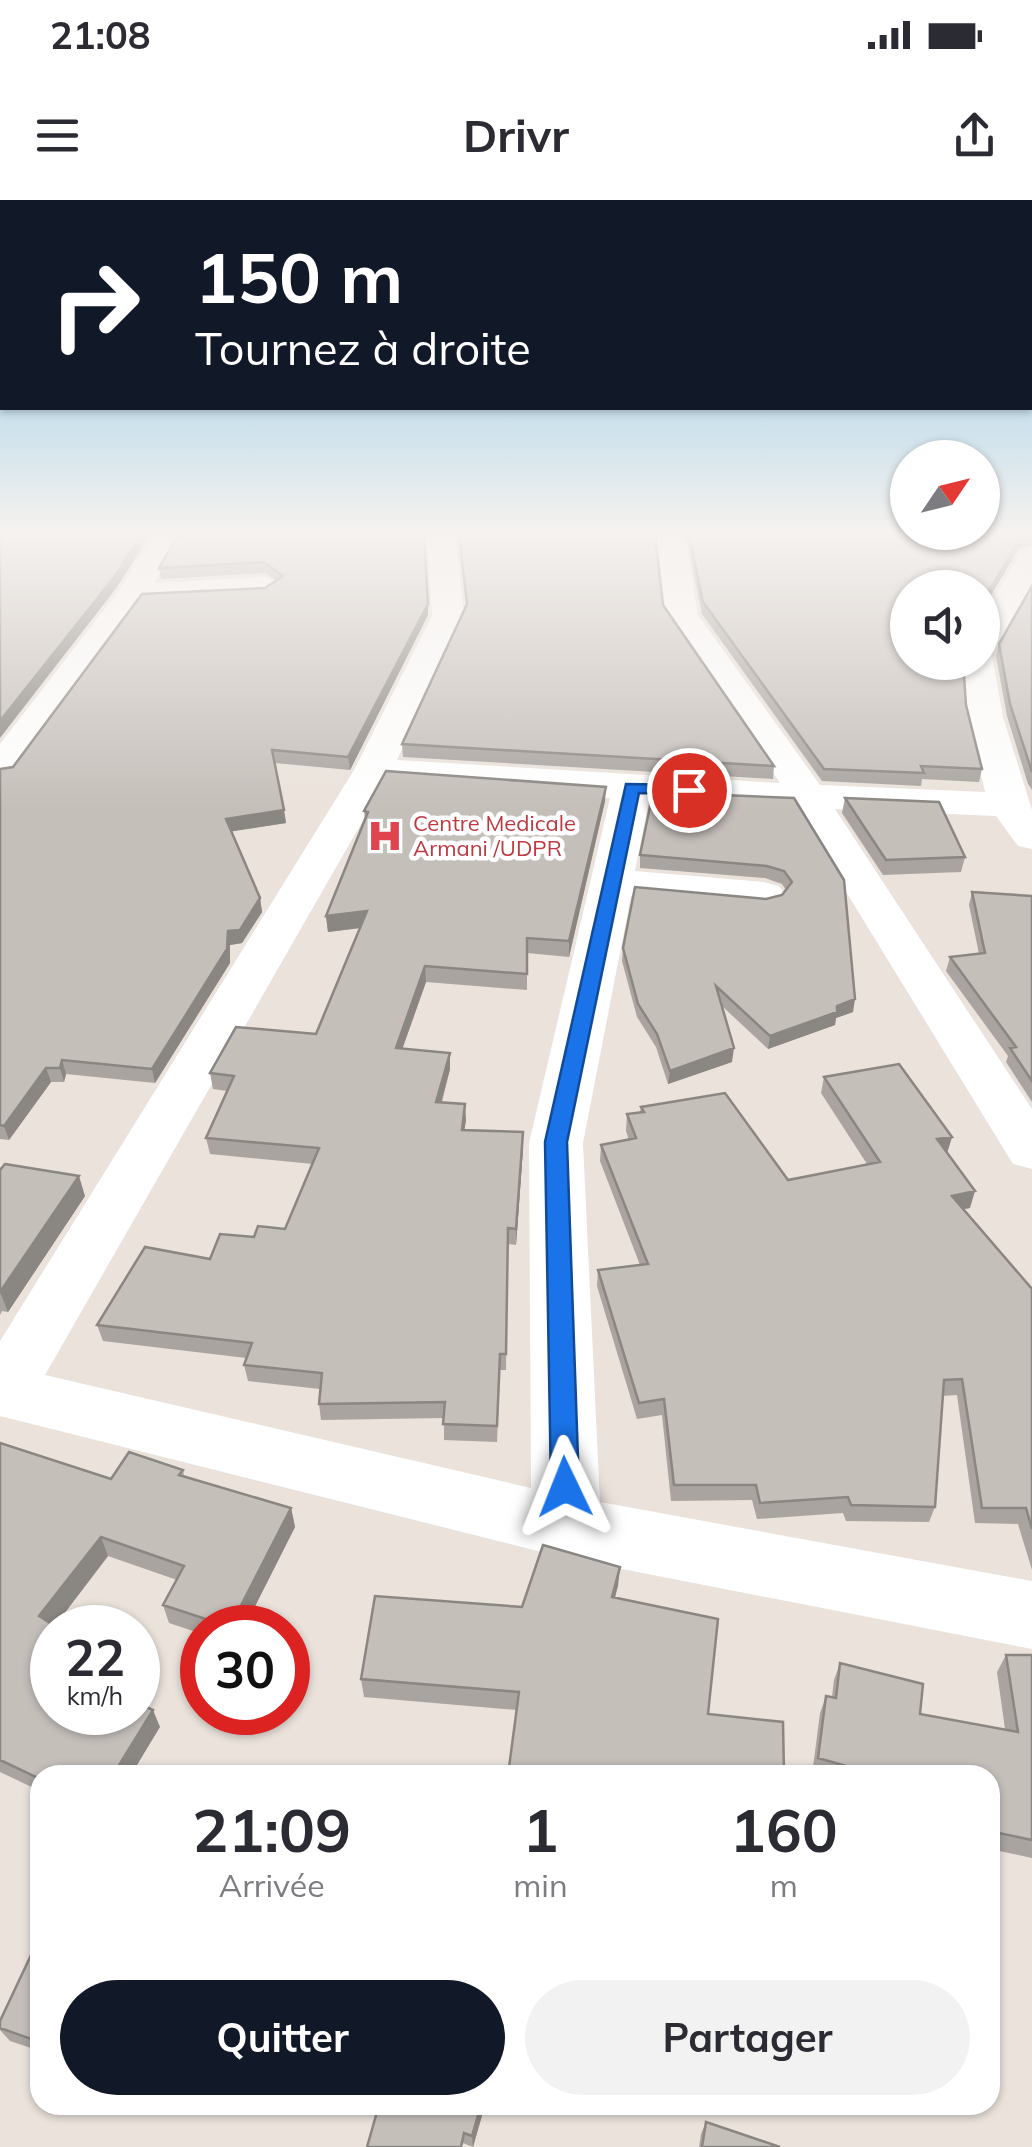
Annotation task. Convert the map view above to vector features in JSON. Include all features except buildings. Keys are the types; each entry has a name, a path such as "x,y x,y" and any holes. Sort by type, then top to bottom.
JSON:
{"street":[{"path":"0,769 108,626"},
{"path":"443,626 373,770 1,1391 566,1527 1032,1616"},
{"path":"689,626 808,796 1032,1151"},
{"path":"982,680 985,717 1008,805 1032,837"},
{"path":"373,770 632,788 1008,805"},
{"path":"566,1527 556,1142 632,788"},
{"path":"612,882 764,896"}],"place":[{"name":"Centre Medicale Armani /UDPR","path":"385,836"}],"route":[{"path":"565,1487 556,1142 632,788 689,790"}]}
